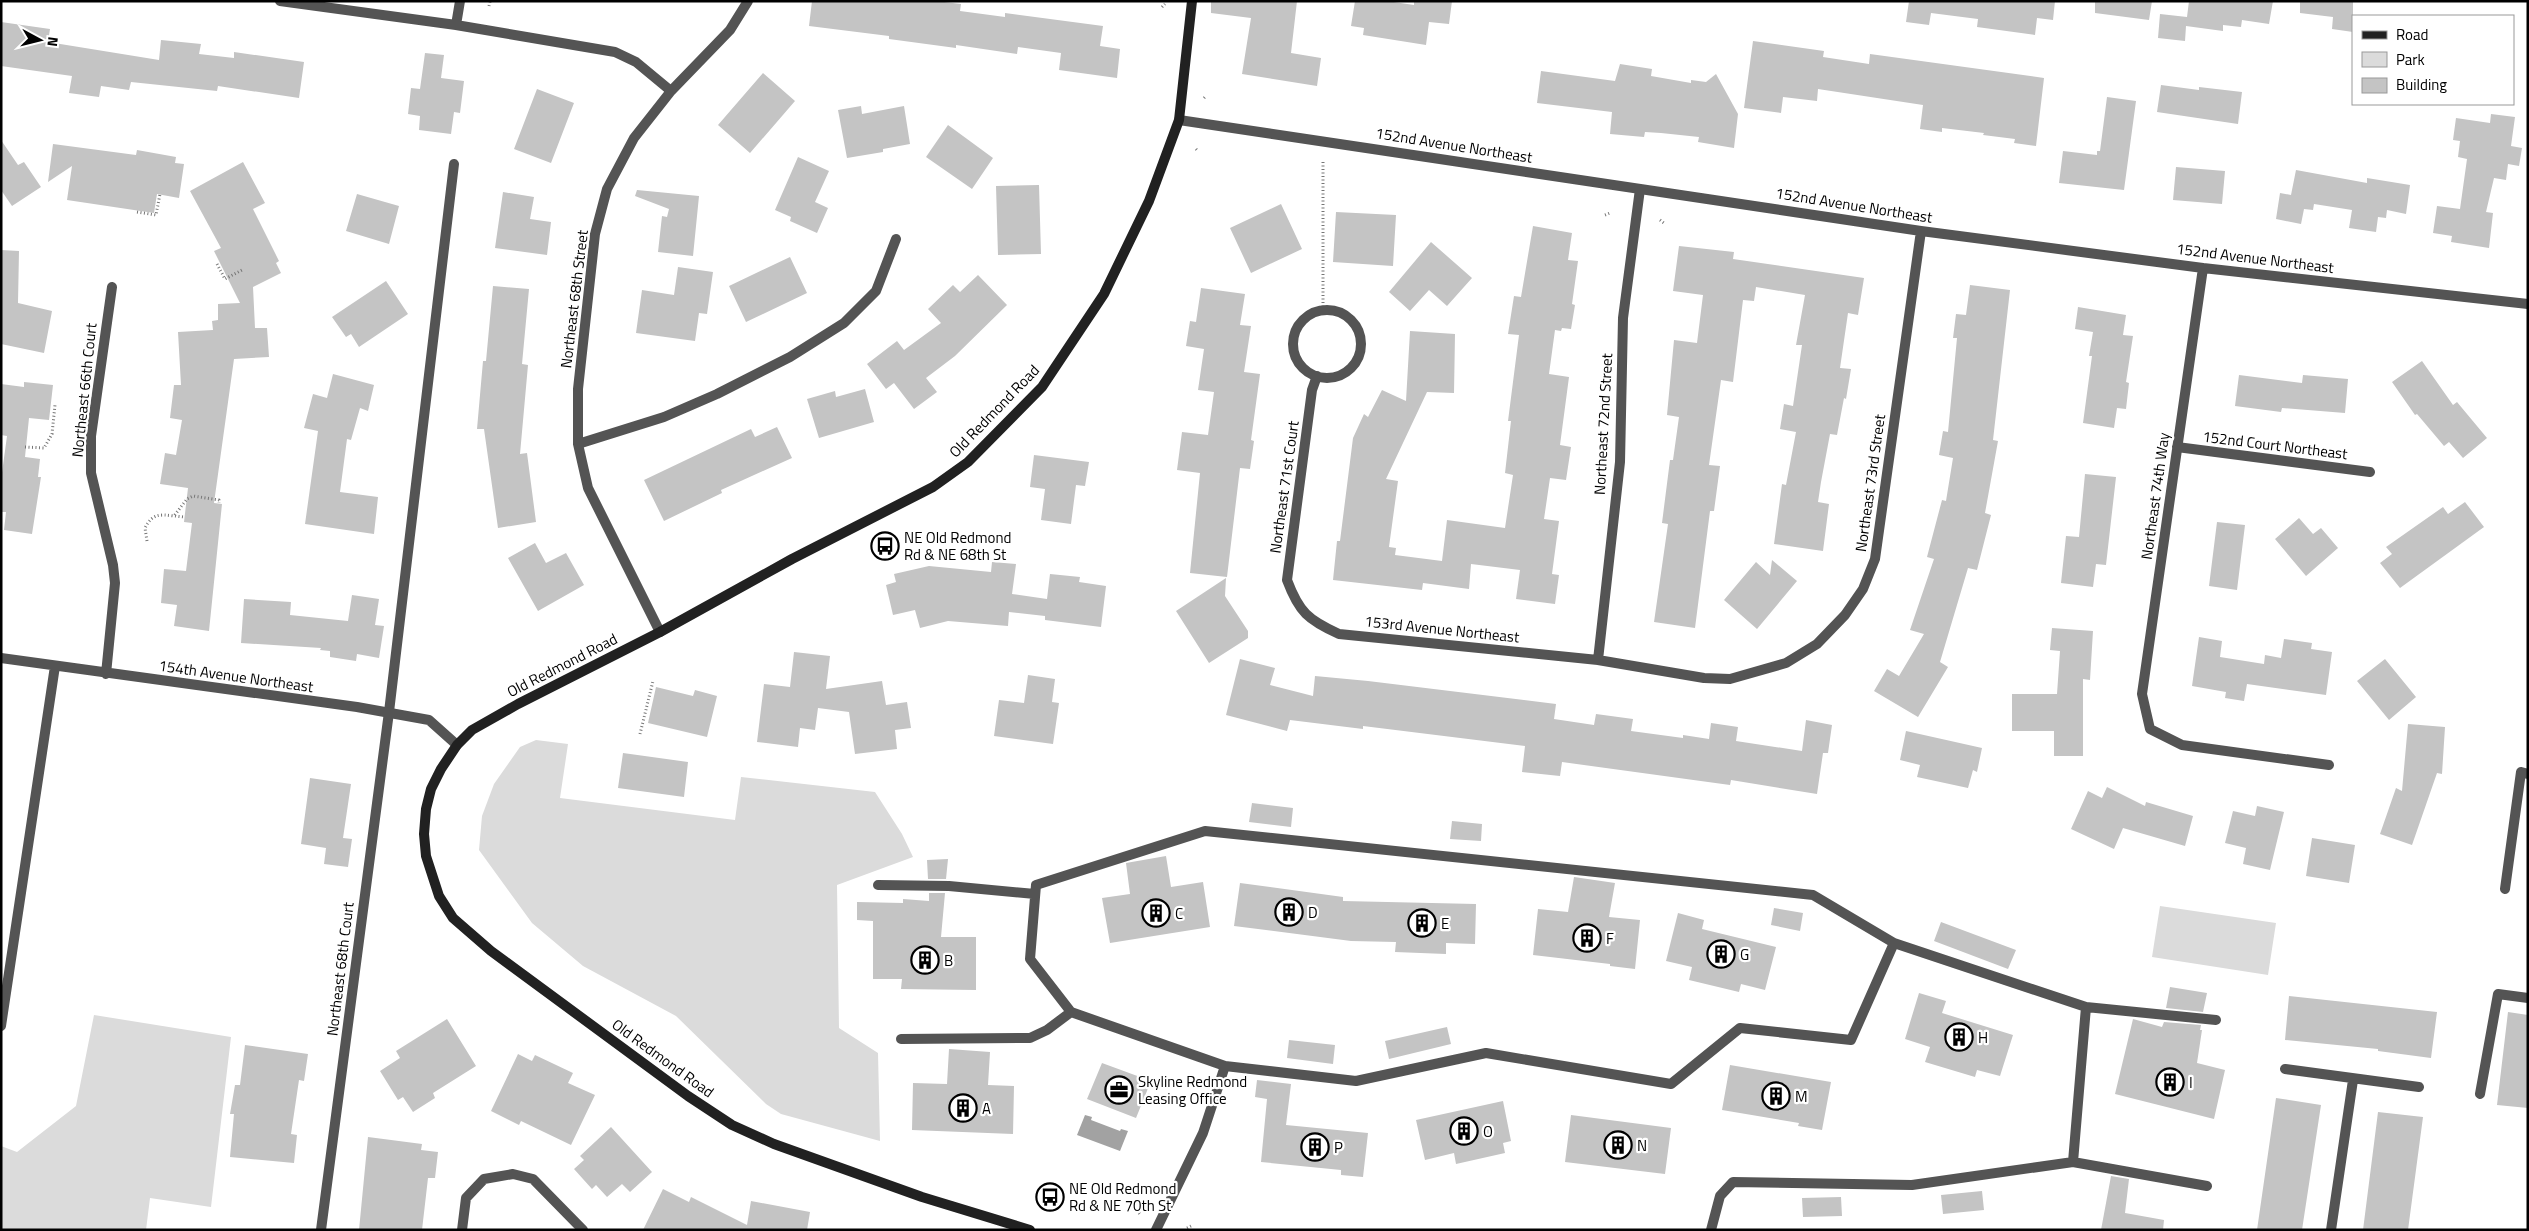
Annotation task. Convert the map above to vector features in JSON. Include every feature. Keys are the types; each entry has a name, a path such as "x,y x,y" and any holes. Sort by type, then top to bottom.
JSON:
{"main road":[{"name":"Old Redmond Road","path":"1030,1230 964,1211 844,1170 774,1144 732,1125 688,1096 466,932 453,918 439,896 426,856 424,834 431,789 457,745 472,730 660,632 792,559 905,504 968,462 1042,387 1081,332 1104,294 1149,201 1179,120 1192,1"}],"street":[{"path":"280,1 456,25 615,52 636,62 671,91"},
{"path":"456,25 460,1"},
{"name":"Northeast 68th Street","path":"660,632 588,488 578,444 578,389 594,244 607,189 634,138 671,91 730,30 748,1"},
{"name":"152nd Avenue Northeast","path":"1179,120 1324,140 1640,190 1921,231 2202,268 2528,304"},
{"name":"Northeast 68th Court","path":"321,1230 389,712 454,164"},
{"name":"Northeast 72nd Street","path":"1598,660 1620,462 1623,318 1640,190"},
{"name":"Northeast 73rd Street","path":"1598,660 1704,678 1730,679 1786,663 1817,644 1845,615 1863,589 1875,559 1921,231"},
{"path":"578,444 664,417 717,394 790,357 844,324 876,291 896,239"},
{"name":"Northeast 74th Way","path":"2202,268 2142,694 2150,728 2182,745 2329,764"},
{"name":"Northeast 66th Court","path":"106,674 115,583 113,565 91,473 91,436 112,287"},
{"path":"1323,310 1339,312 1348,318 1358,331 1361,348 1352,368 1333,378 1316,376 1302,368 1293,348 1299,326 1307,317 1323,310"},
{"name":"Northeast 71st Court","path":"1295,601 1287,580 1312,390 1316,376"},
{"name":"152nd Court Northeast","path":"2177,447 2370,472"},
{"name":"153rd Avenue Northeast","path":"1295,601 1313,622 1339,634 1598,660"},
{"name":"154th Avenue Northeast","path":"1,658 389,712 429,720 457,745"},
{"path":"1,1026 4,989 54,666"},
{"path":"2505,889 2521,772 2528,774"},
{"path":"1894,943 1851,1040 1740,1028 1671,1084 1486,1053 1356,1081 1224,1066 1072,1012 1030,959 1036,886 1205,830 1813,895 1894,943 2086,1007 2216,1020"},
{"path":"878,885 949,886 1035,894"},
{"path":"2480,1094 2498,994 2528,998"},
{"path":"2074,1162 2086,1007"},
{"path":"901,1039 1030,1038 1047,1030 1072,1012"},
{"path":"1156,1230 1203,1133 1224,1066"},
{"path":"2286,1069 2419,1088"},
{"path":"2331,1230 2353,1080"},
{"path":"1711,1230 1720,1196 1733,1182 1912,1185 2074,1162 2207,1186"},
{"path":"462,1230 466,1198 484,1179 512,1174 533,1179 582,1230"}],"path":[{"path":"1323,161 1323,310"},
{"path":"137,212 156,215 160,194"},
{"path":"1605,215 1610,213"},
{"path":"217,264 225,279 242,270"},
{"path":"25,447 44,448 49,442 55,405"},
{"path":"174,516 187,499 193,496 219,500 219,503"},
{"path":"147,541 145,528 151,518 160,514 184,517"},
{"path":"640,734 653,681"}],"green space":[{"path":"536,740 568,744 560,798 735,820 741,777 875,792 902,834 913,857 837,885 839,1028 878,1053 880,1141 781,1114 766,1104 676,1016 583,966 532,923 479,850 482,816 494,784 520,747"},
{"path":"2160,906 2276,923 2268,975 2152,957"},
{"path":"94,1015 231,1037 211,1207 150,1198 146,1230 1,1230 1,1146 17,1152 76,1106"}],"shaded area":[{"path":"1085,1115 1092,1117 1091,1120 1120,1131 1121,1129 1128,1131 1120,1151 1077,1135"}],"building":[{"path":"812,1 936,1 961,4 960,11 1005,17 1005,13 1103,26 1100,46 1120,49 1117,78 1059,70 1061,53 1018,47 1017,54 956,45 956,48 889,39 889,36 809,26"},
{"path":"1211,1 1297,1 1291,53 1321,58 1317,86 1242,74 1251,18 1211,13"},
{"path":"1355,1 1387,1 1414,5 1414,1 1452,1 1449,24 1429,22 1426,45 1363,35 1364,28 1351,26"},
{"path":"1909,1 2055,1 2053,20 2037,18 2035,35 1977,27 1978,19 1931,13 1929,25 1906,22"},
{"path":"2095,1 2152,1 2149,20 2095,13"},
{"path":"2189,1 2273,1 2269,24 2242,20 2241,27 2223,25 2223,31 2186,26 2185,41 2158,38 2160,14 2187,17"},
{"path":"2300,1 2353,1 2352,32 2332,29 2333,17 2300,13"},
{"path":"1,22 50,29 48,42 159,60 161,40 201,44 199,54 234,58 234,52 304,62 299,98 218,86 217,91 131,82 129,90 101,86 99,97 69,93 72,76 1,66"},
{"path":"1753,41 1824,51 1823,57 1869,64 1870,54 2044,78 2036,146 2014,143 2015,139 1983,135 1984,133 1942,128 1942,132 1920,129 1923,105 1818,89 1817,101 1783,97 1781,113 1744,108"},
{"path":"425,53 444,55 441,78 464,81 460,113 454,112 451,134 419,130 420,116 408,114 411,88 420,89"},
{"path":"1620,64 1652,69 1651,76 1691,83 1691,80 1706,82 1716,74 1738,114 1734,148 1698,142 1699,137 1645,132 1644,137 1610,134 1612,112 1537,103 1541,71 1615,81"},
{"path":"763,73 795,101 750,153 718,125"},
{"path":"2161,85 2199,90 2199,87 2242,92 2238,124 2157,112"},
{"path":"537,89 574,103 551,163 514,149"},
{"path":"2107,97 2136,101 2124,190 2059,183 2063,151 2097,155 2097,151 2100,151"},
{"path":"861,106 862,114 904,106 910,144 883,149 883,152 847,158 838,110"},
{"path":"2491,114 2515,117 2511,146 2522,148 2519,166 2508,164 2506,180 2494,178 2486,212 2493,213 2489,248 2451,242 2452,236 2433,233 2437,206 2460,209 2467,159 2458,157 2460,141 2453,140 2456,118 2490,123"},
{"path":"948,125 993,158 972,189 926,157"},
{"path":"1,140 18,165 24,162 41,187 12,206 1,190"},
{"path":"53,144 136,155 137,150 176,157 175,163 184,164 179,198 157,194 154,213 67,200 72,166 48,182"},
{"path":"798,157 829,171 815,202 828,208 817,233 790,221 791,217 775,210"},
{"path":"243,162 265,203 253,209 279,261 276,263 281,273 253,287 255,328 267,328 269,357 234,359 214,503 222,504 209,631 174,626 177,605 161,603 164,569 186,571 192,523 184,522 188,488 160,484 165,453 176,455 182,420 170,418 174,385 181,385 178,332 213,330 212,321 218,320 218,304 240,303 214,251 221,248 190,191"},
{"path":"2176,167 2225,171 2222,204 2173,200"},
{"path":"2296,170 2367,183 2367,178 2410,185 2406,214 2387,210 2386,218 2378,217 2376,232 2349,228 2352,210 2314,204 2313,210 2304,209 2301,224 2276,219 2280,193 2291,195"},
{"path":"1039,185 1041,254 998,255 996,186"},
{"path":"637,190 699,196 693,256 658,252 662,216 667,217 669,209 635,196"},
{"path":"503,192 534,197 530,219 551,222 547,255 495,248"},
{"path":"357,194 399,206 389,244 346,231"},
{"path":"1281,204 1302,249 1251,273 1230,228"},
{"path":"1336,212 1396,215 1393,266 1333,262"},
{"path":"1533,226 1572,233 1568,260 1578,261 1572,304 1575,305 1571,329 1562,328 1561,331 1555,330 1549,374 1569,377 1560,445 1571,447 1566,480 1550,478 1544,519 1559,521 1552,574 1559,575 1555,604 1516,599 1520,570 1471,564 1469,589 1423,583 1422,590 1333,580 1353,438 1364,414 1368,417 1382,390 1406,401 1410,331 1455,334 1454,393 1427,392 1386,479 1398,481 1389,547 1396,548 1395,555 1442,561 1447,520 1505,528 1513,475 1505,473 1511,421 1508,421 1519,335 1508,334 1514,296 1521,297"},
{"path":"1431,242 1472,278 1447,306 1429,290 1410,311 1389,292"},
{"path":"1679,246 1734,252 1733,259 1864,278 1858,315 1848,313 1840,368 1851,369 1837,435 1830,434 1821,482 1818,502 1829,504 1823,551 1774,544 1782,484 1786,485 1796,432 1780,429 1784,404 1793,406 1802,345 1796,345 1805,295 1756,287 1754,301 1743,300 1733,382 1721,380 1709,465 1720,466 1714,511 1710,511 1695,628 1654,622 1668,524 1662,523 1670,460 1673,460 1679,417 1667,415 1674,340 1697,343 1703,295 1673,291"},
{"path":"1,250 19,251 18,303 52,311 44,353 1,344"},
{"path":"790,257 807,293 746,322 729,286"},
{"path":"678,267 713,272 707,314 699,313 695,341 636,333 642,290 674,295"},
{"path":"978,275 1007,305 955,356 926,378 937,392 914,409 894,383 886,389 867,364 897,341 904,350 941,323 928,309 953,285 960,292"},
{"path":"386,281 408,314 359,347 351,334 346,337 332,317"},
{"path":"1970,285 2010,290 1993,440 1998,441 1985,513 1991,515 1977,570 1968,568 1940,662 1948,667 1918,717 1874,691 1887,669 1899,676 1924,634 1910,630 1934,559 1927,557 1942,500 1946,501 1953,458 1939,455 1943,431 1948,432 1957,338 1953,338 1956,314 1966,315"},
{"path":"493,286 529,289 522,364 528,365 520,454 527,453 536,522 498,528 484,429 477,429 483,361 486,361"},
{"path":"1201,288 1245,294 1240,325 1251,326 1244,372 1260,374 1251,440 1254,441 1250,469 1240,468 1227,577 1190,573 1200,473 1177,470 1182,432 1208,435 1214,392 1198,390 1204,349 1186,346 1190,321 1196,322"},
{"path":"2078,307 2126,315 2123,335 2133,336 2126,382 2129,383 2126,409 2117,408 2114,428 2083,423 2092,356 2089,356 2093,332 2075,329"},
{"path":"2422,361 2453,405 2457,402 2487,438 2463,458 2449,442 2444,446 2417,414 2415,415 2392,382"},
{"path":"333,374 374,385 368,411 360,408 351,440 347,439 340,492 378,497 374,534 305,524 318,431 304,428 313,394 327,398"},
{"path":"2239,375 2302,383 2303,375 2348,379 2345,413 2282,408 2281,412 2235,406"},
{"path":"24,382 53,385 49,420 29,418 25,457 40,459 38,477 41,477 32,534 4,530 6,512 1,512 1,480 7,436 1,435 1,384 24,387"},
{"path":"865,389 874,422 819,438 807,399 835,391 836,397"},
{"path":"777,427 792,458 721,490 722,493 664,521 644,480 751,429 755,437"},
{"path":"1034,455 1089,462 1085,486 1076,485 1071,524 1041,520 1045,489 1030,487"},
{"path":"2085,474 2116,477 2106,565 2096,564 2093,587 2061,583 2066,536 2079,537"},
{"path":"2465,502 2484,527 2400,588 2380,563 2392,554 2386,547 2443,507 2448,514"},
{"path":"2299,518 2313,534 2321,528 2338,548 2306,576 2275,539"},
{"path":"2217,522 2245,525 2237,590 2209,586"},
{"path":"535,543 546,563 566,553 584,585 538,611 508,558"},
{"path":"1772,560 1797,581 1757,629 1724,600 1756,562 1770,575"},
{"path":"992,562 1016,564 1012,594 1047,599 1050,574 1080,577 1079,582 1106,586 1101,627 1045,620 1045,616 1009,612 1008,626 948,621 920,628 915,610 893,615 886,585 896,582 894,574 929,566 991,572"},
{"path":"1226,578 1225,596 1248,631 1248,638 1209,663 1176,611"},
{"path":"352,595 379,599 375,625 384,626 379,658 357,654 356,661 330,657 330,651 320,650 321,648 241,643 244,599 291,602 290,615 348,621"},
{"path":"2052,628 2093,631 2090,680 2083,679 2083,756 2054,756 2054,731 2012,731 2012,694 2057,694 2060,651 2050,650"},
{"path":"2199,637 2222,641 2220,657 2264,664 2265,655 2281,658 2284,639 2312,643 2311,649 2332,652 2326,695 2247,684 2244,701 2225,698 2226,692 2192,686"},
{"path":"794,652 830,656 826,689 882,681 886,705 907,702 911,728 895,730 897,749 855,754 849,712 818,708 815,730 800,728 798,747 757,742 764,684 790,687"},
{"path":"1240,659 1275,668 1270,685 1313,696 1315,676 1368,681 1556,704 1554,719 1594,725 1596,714 1633,719 1631,731 1683,738 1683,735 1709,739 1711,723 1738,727 1736,741 1802,751 1806,720 1832,725 1828,753 1823,753 1817,794 1731,780 1730,785 1562,762 1560,776 1522,772 1525,746 1363,726 1363,729 1290,720 1287,731 1226,715"},
{"path":"2385,659 2416,697 2389,720 2357,681"},
{"path":"1028,675 1055,679 1052,702 1059,703 1053,744 994,736 999,700 1024,703"},
{"path":"656,687 693,696 695,690 717,696 707,737 648,723"},
{"path":"2408,724 2445,727 2442,774 2437,773 2412,845 2380,834 2396,788 2402,791"},
{"path":"1906,731 1982,748 1977,772 1973,770 1968,788 1917,777 1920,765 1900,760"},
{"path":"623,753 688,762 684,797 618,788"},
{"path":"310,778 351,784 343,838 352,839 348,867 324,864 326,848 301,844"},
{"path":"2107,787 2145,806 2146,802 2193,816 2185,846 2123,828 2114,849 2071,829 2088,791 2102,798"},
{"path":"1252,803 1293,808 1291,827 1249,822"},
{"path":"2257,806 2284,812 2270,870 2243,864 2246,848 2225,843 2233,811 2255,816"},
{"path":"1452,821 1482,824 1481,841 1450,839"},
{"path":"2312,838 2355,845 2349,883 2306,876"},
{"name":"C","path":"1166,856 1171,887 1203,882 1210,927 1110,943 1102,898 1130,894 1126,863"},
{"path":"948,859 946,879 928,879 927,860"},
{"name":"F","path":"1574,877 1615,883 1609,917 1640,920 1635,969 1610,966 1610,964 1533,955 1538,909 1568,912"},
{"path":"1240,883 1343,897 1343,901 1476,904 1475,944 1446,943 1446,954 1395,952 1396,942 1351,941 1234,926"},
{"path":"929,893 945,893 941,937 976,937 976,990 901,989 902,979 873,979 873,921 857,920 857,902 903,903 903,899 929,901"},
{"path":"1774,908 1803,913 1800,931 1771,925"},
{"name":"G","path":"1678,913 1704,920 1702,929 1776,947 1765,990 1741,984 1739,992 1689,980 1692,967 1666,961"},
{"path":"1941,922 2016,950 2008,969 1934,941"},
{"path":"2170,987 2207,993 2203,1012 2166,1008"},
{"name":"H","path":"1919,993 1946,1001 1942,1013 2013,1035 2000,1076 1977,1070 1975,1077 1925,1062 1930,1047 1905,1039"},
{"path":"2289,996 2437,1012 2431,1058 2378,1051 2378,1049 2285,1040"},
{"path":"2508,1012 2528,1015 2528,1108 2497,1105"},
{"path":"447,1019 476,1066 433,1093 435,1098 413,1112 403,1097 398,1100 380,1071 400,1058 396,1051"},
{"name":"I","path":"2133,1019 2162,1027 2164,1022 2201,1025 2200,1030 2202,1030 2197,1063 2225,1070 2214,1119 2115,1094"},
{"path":"1447,1027 1451,1044 1389,1059 1385,1041"},
{"path":"1289,1040 1335,1045 1333,1064 1287,1058"},
{"path":"245,1045 308,1054 304,1081 299,1080 291,1134 297,1135 294,1163 230,1157 234,1114 230,1114 235,1085 240,1085"},
{"name":"A","path":"949,1049 990,1052 988,1085 1014,1086 1013,1134 912,1130 913,1083 947,1084"},
{"path":"518,1054 532,1061 535,1055 573,1073 568,1083 595,1095 571,1145 521,1121 519,1125 491,1111"},
{"name":"Skyline Redmond Leasing Office","path":"1102,1063 1151,1081 1136,1118 1087,1099"},
{"name":"M","path":"1730,1065 1831,1082 1822,1130 1798,1126 1799,1123 1722,1110"},
{"name":"P","path":"1257,1080 1291,1084 1286,1125 1368,1133 1363,1177 1341,1175 1341,1170 1261,1162 1267,1099 1255,1097"},
{"path":"2276,1098 2321,1105 2302,1230 2257,1230"},
{"name":"O","path":"1503,1101 1511,1141 1503,1143 1505,1153 1456,1164 1454,1153 1425,1160 1416,1120"},
{"path":"2378,1112 2423,1117 2408,1230 2363,1230"},
{"name":"N","path":"1571,1115 1671,1128 1665,1174 1565,1162"},
{"path":"611,1127 652,1172 630,1192 622,1184 607,1197 596,1185 592,1189 574,1169 584,1160 580,1156"},
{"path":"368,1137 422,1144 421,1150 438,1152 435,1178 428,1178 422,1230 359,1230"},
{"path":"2111,1176 2129,1179 2125,1213 2164,1220 2163,1230 2101,1230"},
{"path":"663,1189 689,1202 691,1197 747,1225 751,1201 810,1212 807,1230 643,1230"},
{"path":"1982,1191 1984,1210 1943,1214 1941,1195"},
{"path":"1841,1197 1842,1216 1803,1217 1802,1198"}],"place":[{"name":"NE Old Redmond Rd & NE 68th St","path":"885,546"},
{"name":"D","path":"1289,912"},
{"name":"C","path":"1156,913"},
{"name":"E","path":"1422,923"},
{"name":"F","path":"1587,938"},
{"name":"G","path":"1721,954"},
{"name":"B","path":"925,960"},
{"name":"H","path":"1959,1037"},
{"name":"I","path":"2170,1082"},
{"name":"Skyline Redmond Leasing Office","path":"1119,1090"},
{"name":"M","path":"1776,1096"},
{"name":"A","path":"963,1108"},
{"name":"O","path":"1464,1131"},
{"name":"N","path":"1618,1145"},
{"name":"P","path":"1315,1147"},
{"name":"NE Old Redmond Rd & NE 70th St","path":"1050,1197"}]}
